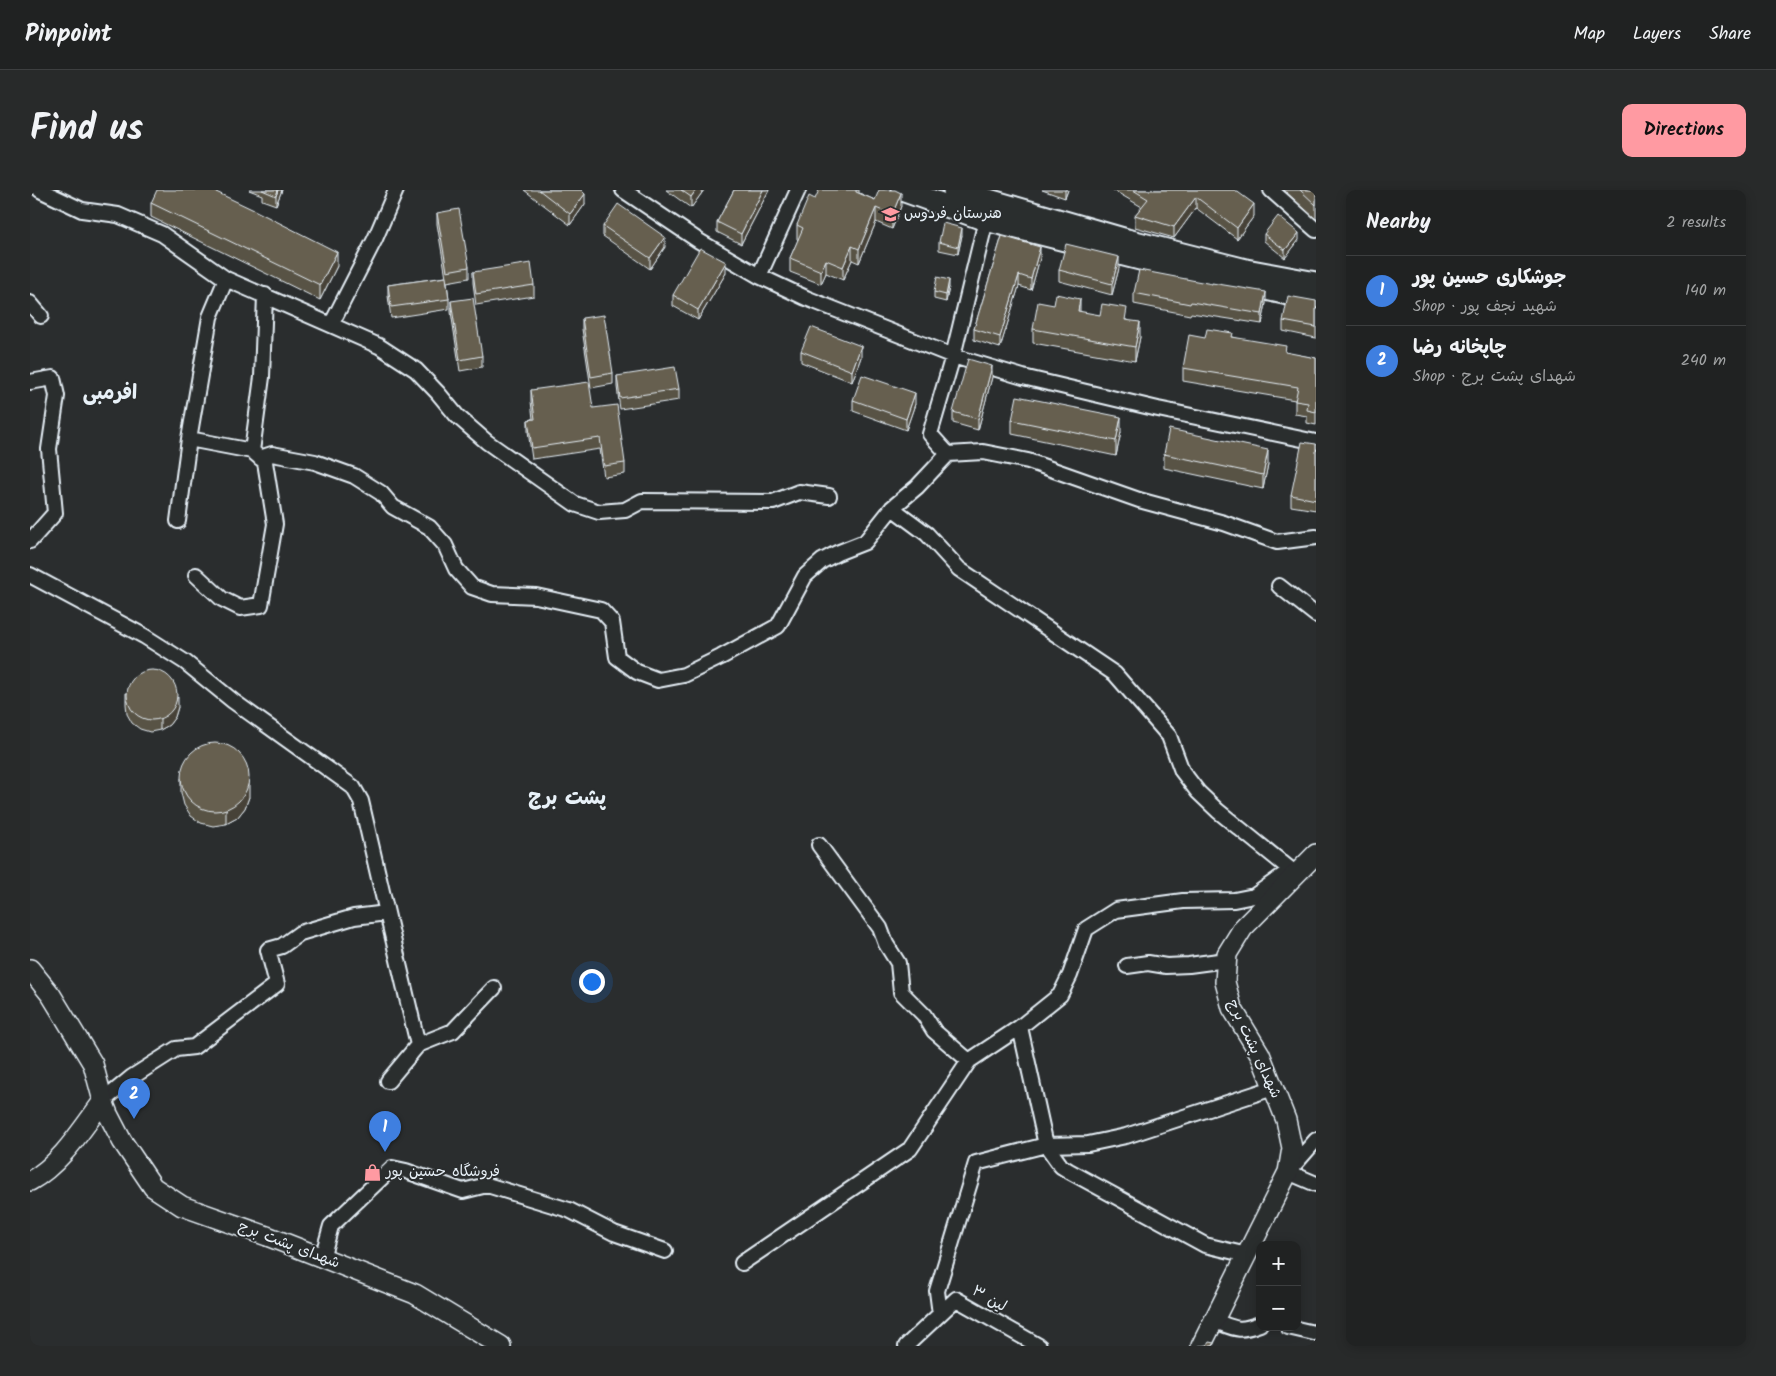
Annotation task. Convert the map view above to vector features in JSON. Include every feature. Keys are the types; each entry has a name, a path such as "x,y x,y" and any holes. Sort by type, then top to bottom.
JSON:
{"main road":[{"path":"902,190 986,220 1196,273 1288,294 1316,297"},
{"path":"954,190 1127,240 1246,270 1316,283"}],"street":[{"path":"40,190 82,210 118,214 162,234 226,279 380,346 416,370 457,416 487,442 575,504 599,512 626,510 642,501 773,502 799,492 829,496"},
{"path":"330,325 376,239 396,190"},
{"path":"623,190 699,241 759,276 806,298 953,356 1023,377 1158,409 1316,442"},
{"path":"759,276 798,190"},
{"path":"1270,190 1316,230"},
{"path":"948,454 930,434 953,356 986,220"},
{"path":"178,521 189,439 210,317 226,279"},
{"path":"256,455 262,377 265,295"},
{"path":"30,303 41,316"},
{"path":"30,382 53,378 57,396 49,449 55,513 30,541"},
{"path":"189,439 256,455 272,454 315,462 354,476 381,493 393,507 429,527 445,545 456,569 472,587 492,594 536,596 601,610 612,622 617,657 638,672 658,680 684,674 721,657 778,626 805,576 822,561 864,542 892,508 917,487 948,454 983,452 1028,460 1139,500 1224,523 1277,542 1316,537"},
{"path":"196,575 222,599 240,608 261,605 274,524 265,462 256,455"},
{"path":"742,1263 910,1149 969,1061 1020,1027 1060,995 1070,976 1086,929 1116,910 1183,901 1234,900 1254,896 1290,874 1198,792 1182,771 1169,736 1114,674 959,569 927,534 892,508"},
{"path":"30,575 136,632 185,662 233,701 353,787 361,801 418,1045"},
{"path":"1279,586 1316,615"},
{"path":"819,846 880,928 886,944 898,963 902,992 924,1014 934,1032 969,1061"},
{"name":"شهدای پشت برج","path":"1201,1346 1288,1172 1292,1148 1286,1120 1260,1054 1232,1008 1224,982 1227,954 1243,928 1290,874 1316,854"},
{"path":"30,1181 42,1174 70,1145 104,1101 132,1077 176,1049 194,1047 277,984 268,950 282,946 300,933 354,917 387,913"},
{"path":"1127,966 1148,963 1166,966 1189,965 1226,960"},
{"name":"شهدای پشت برج","path":"30,969 51,995 93,1064 104,1101 122,1142 152,1187 182,1206 415,1294 501,1346"},
{"path":"388,1081 418,1045 453,1031 494,988"},
{"path":"1020,1027 1046,1144 1062,1166 1205,1245 1247,1255"},
{"path":"940,1314 937,1291 976,1164 1046,1144 1088,1144 1126,1136 1273,1088"},
{"path":"1316,1140 1288,1172 1316,1184"},
{"path":"322,1258 331,1226 392,1168 463,1191 487,1185 568,1210 614,1233 664,1251"},
{"name":"لین ۳","path":"906,1346 956,1299 1039,1346"},
{"path":"1215,1321 1243,1330 1256,1325"},
{"path":"1301,1330 1316,1332"}],"building":[{"path":"157,190 212,190 337,252 320,285 151,203"},
{"path":"262,190 278,190 276,196"},
{"path":"539,190 581,190 585,194 570,214"},
{"path":"681,190 696,190 691,197"},
{"path":"734,190 763,190 741,234 717,222"},
{"path":"819,190 856,190 856,192 875,200 879,190 895,190 901,193 892,215 876,208 859,249 852,246 843,267 826,260 821,271 790,258 803,228 797,225 809,196 815,199"},
{"path":"1133,190 1235,190 1254,204 1237,228 1196,197 1174,227 1135,215 1148,199"},
{"path":"1300,190 1315,190 1316,205"},
{"path":"618,204 665,237 650,258 603,226"},
{"path":"459,209 469,267 447,271 437,213"},
{"path":"1278,216 1299,233 1285,250 1264,234"},
{"path":"943,223 962,228 958,247 939,242"},
{"path":"1002,236 1040,247 1031,279 1019,275 1000,337 974,329"},
{"path":"1066,244 1119,257 1112,284 1059,270"},
{"path":"700,248 726,262 698,310 673,295"},
{"path":"531,263 534,285 476,294 473,272"},
{"path":"1139,270 1266,292 1262,314 1191,302 1190,304 1134,293"},
{"path":"446,277 449,299 391,307 388,285"},
{"path":"937,277 949,280 946,295 934,292"},
{"path":"1056,294 1080,299 1078,311 1100,315 1102,304 1127,308 1125,320 1140,322 1135,347 1033,329 1038,302 1054,305"},
{"path":"1288,296 1316,301 1316,327 1283,321"},
{"path":"473,298 482,356 460,360 451,301"},
{"path":"604,315 613,373 591,377 582,318"},
{"path":"811,327 861,346 852,371 801,351"},
{"path":"1207,329 1233,333 1232,337 1286,346 1285,352 1316,358 1316,412 1307,410 1308,403 1295,401 1298,387 1183,368 1189,335 1205,338"},
{"path":"968,359 992,366 978,419 953,412"},
{"path":"675,367 679,389 620,398 617,376"},
{"path":"862,375 915,393 906,419 853,400"},
{"path":"589,382 593,408 617,405 625,463 604,466 600,438 532,448 528,420 535,419 531,390"},
{"path":"1017,396 1121,417 1116,441 1012,420"},
{"path":"1169,429 1268,450 1263,475 1164,454"},
{"path":"1302,442 1316,444 1316,500 1291,495"},
{"path":"157,670 170,677 176,685 176,705 170,713 162,719 147,720 134,713 128,705 127,690 134,677 142,671"},
{"path":"215,743 228,746 239,753 246,764 249,777 246,790 239,801 228,808 215,811 202,808 191,801 184,790 181,777 184,764 191,753 202,746"},
{"path":"1209,1342 1214,1343 1213,1346 1199,1346 1207,1345"}],"place":[{"name":"هنرستان فردوس","path":"890,214"},
{"name":"چاپخانه رضا","path":"134,1119"},
{"name":"جوشکاری حسین پور","path":"385,1152"},
{"name":"فروشگاه حسین پور","path":"372,1172"}],"district":[{"name":"افرمبی","path":"110,394"},
{"name":"پشت برج","path":"567,799"}]}
